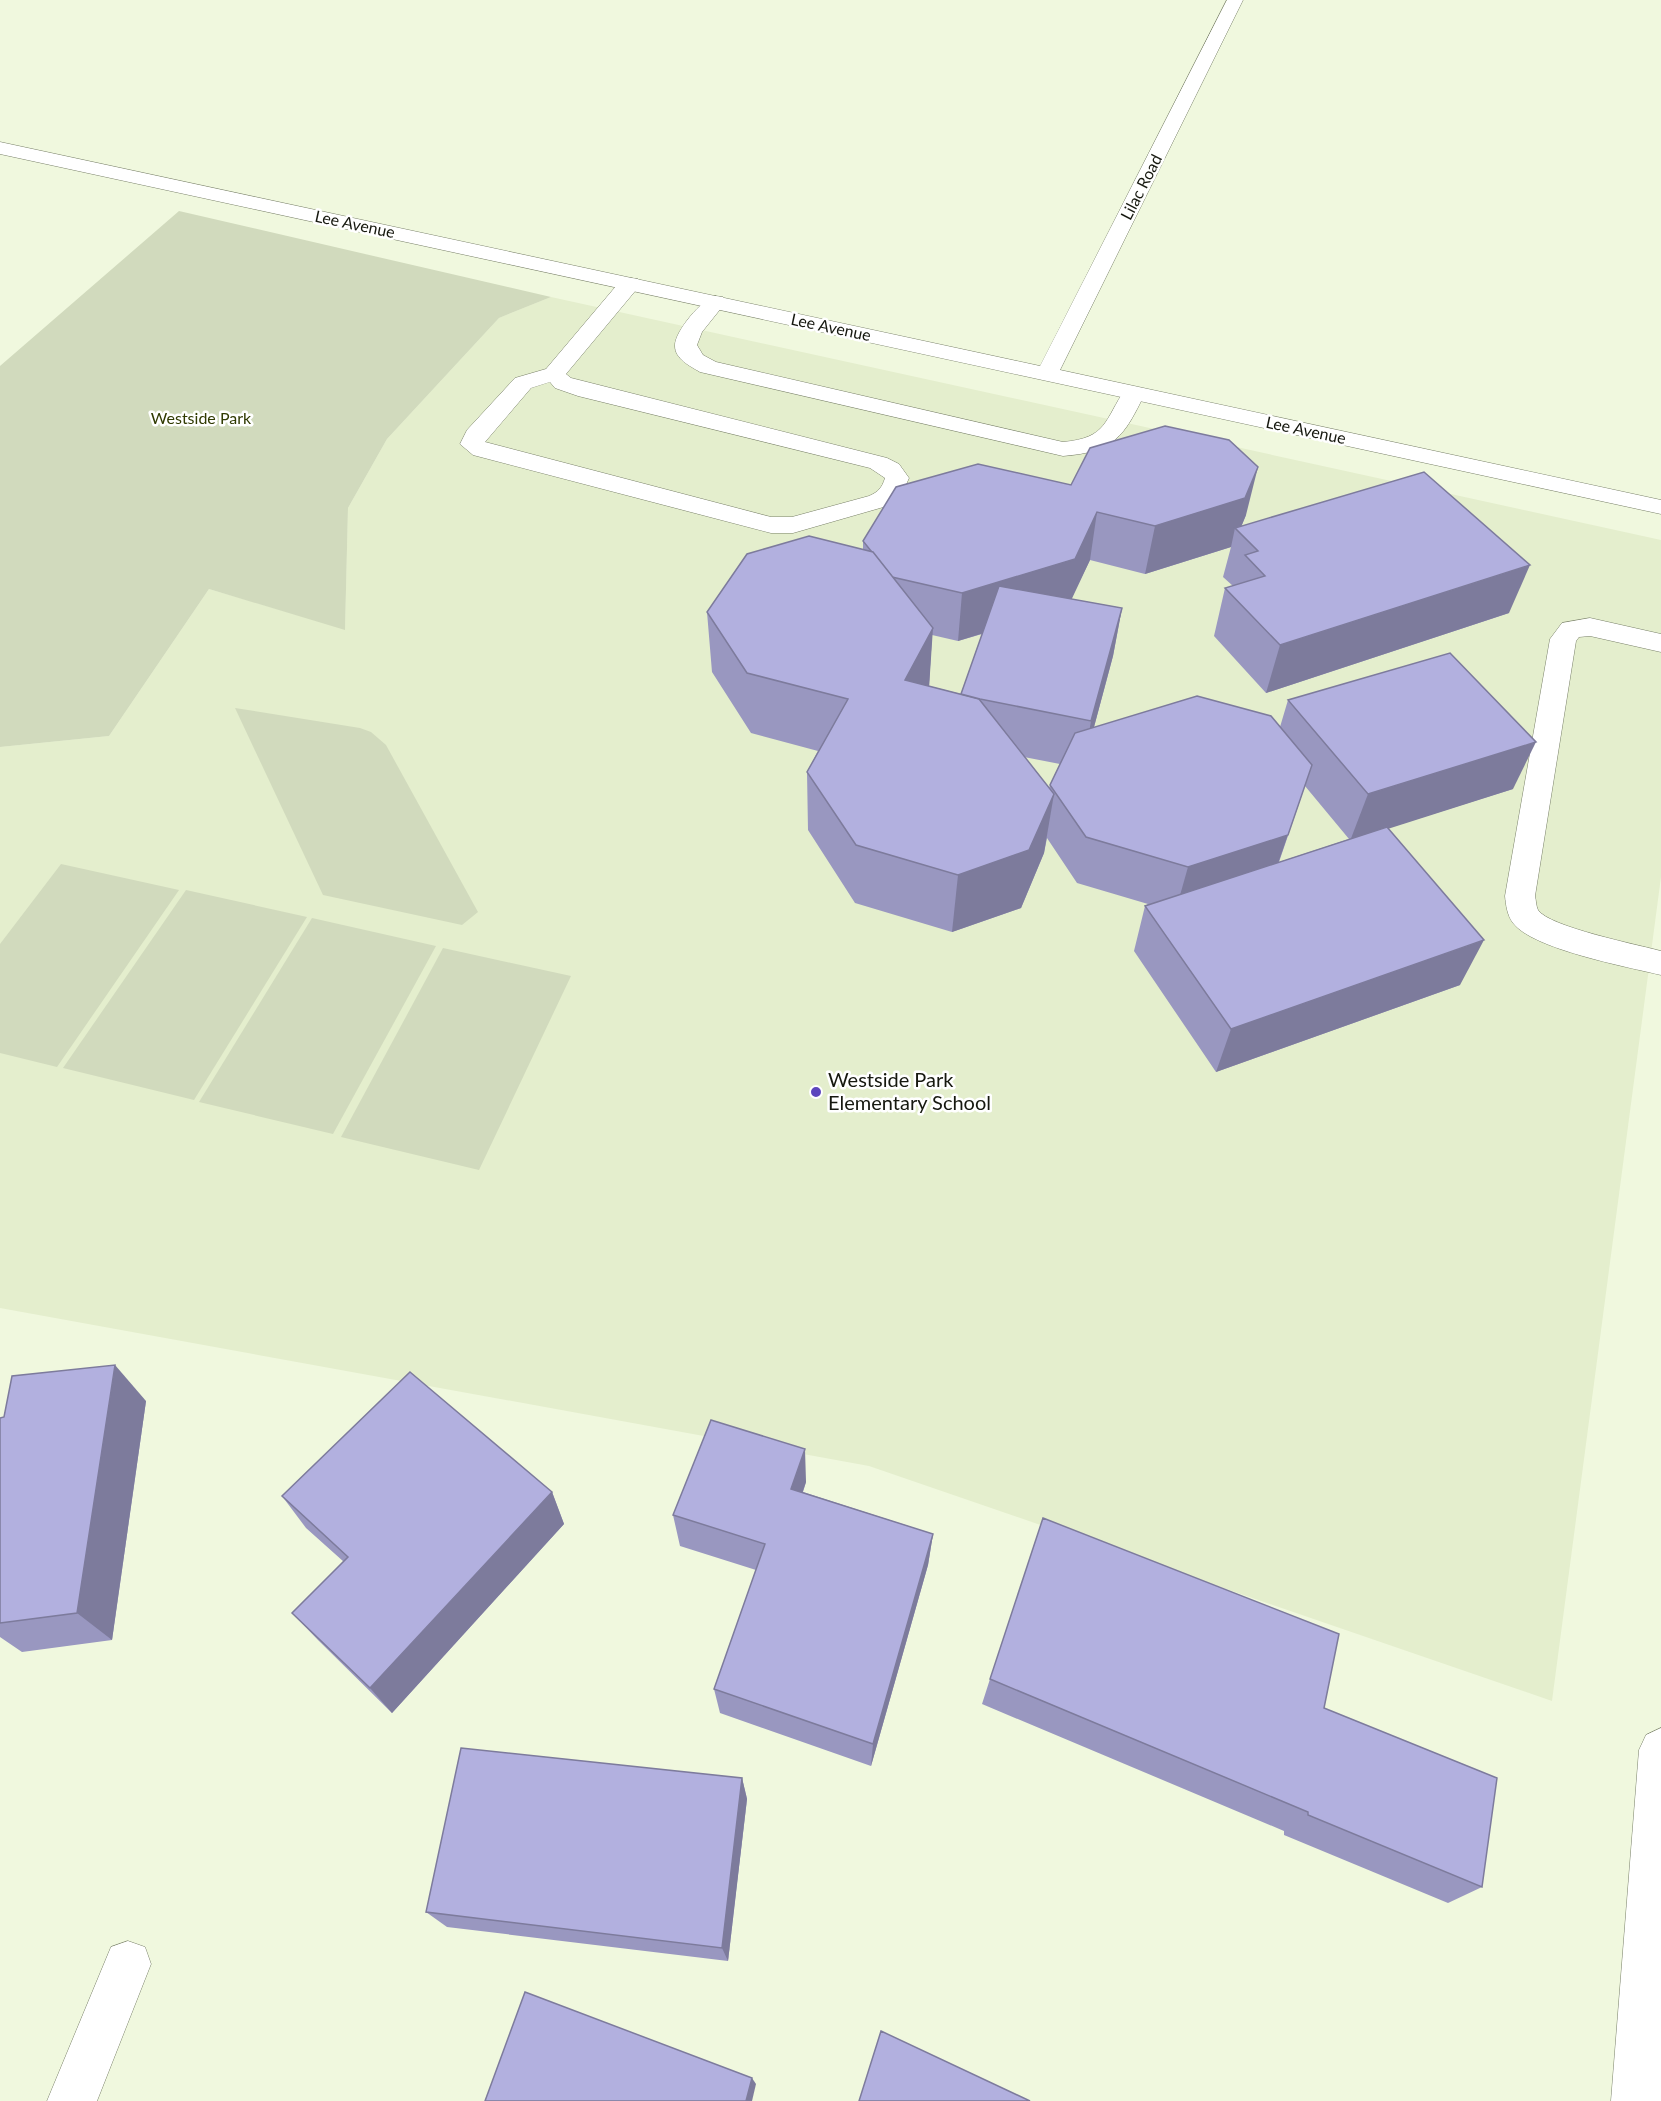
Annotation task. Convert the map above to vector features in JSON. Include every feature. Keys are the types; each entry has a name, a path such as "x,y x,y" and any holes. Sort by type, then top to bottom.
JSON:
{"street":[{"name":"Lilac Road","path":"1047,374 1235,0"},
{"name":"Lee Avenue","path":"0,148 1661,507"},
{"path":"554,374 563,383 586,391 878,463 890,469 897,478 894,490 889,496 878,501 793,525 771,525 481,450 472,444 475,435 523,383 554,374 630,284"},
{"path":"715,302 684,343 685,351 692,360 708,367 1063,449 1087,448 1106,440 1117,428 1134,393"},
{"path":"1661,643 1590,627 1571,629 1563,639 1520,896 1524,915 1540,928 1661,963"},
{"path":"1636,2101 1661,1750"},
{"path":"72,2101 129,1964"}],"shaded area":[{"name":"Westside Park Elementary School","path":"551,297 1661,540 1661,877 1552,1701 869,1466 0,1308 0,747 109,736 209,589 345,629 348,508 387,439 499,318"}],"green space":[{"name":"Westside Park","path":"179,211 551,297 499,318 387,439 348,508 345,630 209,589 109,736 0,747 0,366"},
{"path":"235,708 360,728 371,732 386,745 478,912 462,925 323,895"},
{"path":"61,864 179,890 57,1067 0,1053 0,944"},
{"path":"186,890 307,917 194,1100 63,1068"},
{"path":"312,918 436,946 333,1134 199,1102"},
{"path":"443,948 571,976 479,1170 341,1137"}],"building":[{"path":"1165,426 1229,440 1258,467 1245,498 1155,526 1097,512 1075,559 962,593 892,577 863,541 896,487 978,464 1071,485 1090,448"},
{"path":"1424,472 1530,565 1280,645 1225,588 1265,576 1245,555 1258,551 1235,528"},
{"path":"809,536 873,552 933,628 905,680 979,699 1054,794 1029,850 958,875 856,845 807,772 848,699 747,673 707,612 747,554"},
{"path":"999,586 1122,608 1091,721 961,694"},
{"path":"1450,653 1536,742 1368,794 1288,700"},
{"path":"1197,696 1271,716 1312,765 1288,835 1188,867 1086,837 1050,785 1075,733"},
{"path":"1387,827 1484,940 1231,1029 1145,906"},
{"path":"115,1365 77,1613 0,1623 0,1418 4,1417 12,1376"},
{"path":"410,1372 552,1492 370,1688 292,1613 348,1557 282,1496"},
{"path":"711,1420 805,1449 791,1489 933,1534 873,1744 714,1689 765,1544 673,1515"},
{"path":"1043,1518 1339,1634 1324,1708 1497,1778 1482,1887 990,1679"},
{"path":"461,1748 742,1778 722,1948 426,1912"},
{"path":"525,1992 752,2078 746,2101 485,2101"},
{"path":"881,2031 1030,2101 859,2101"}],"place":[{"name":"Westside Park Elementary School","path":"816,1092"}]}
